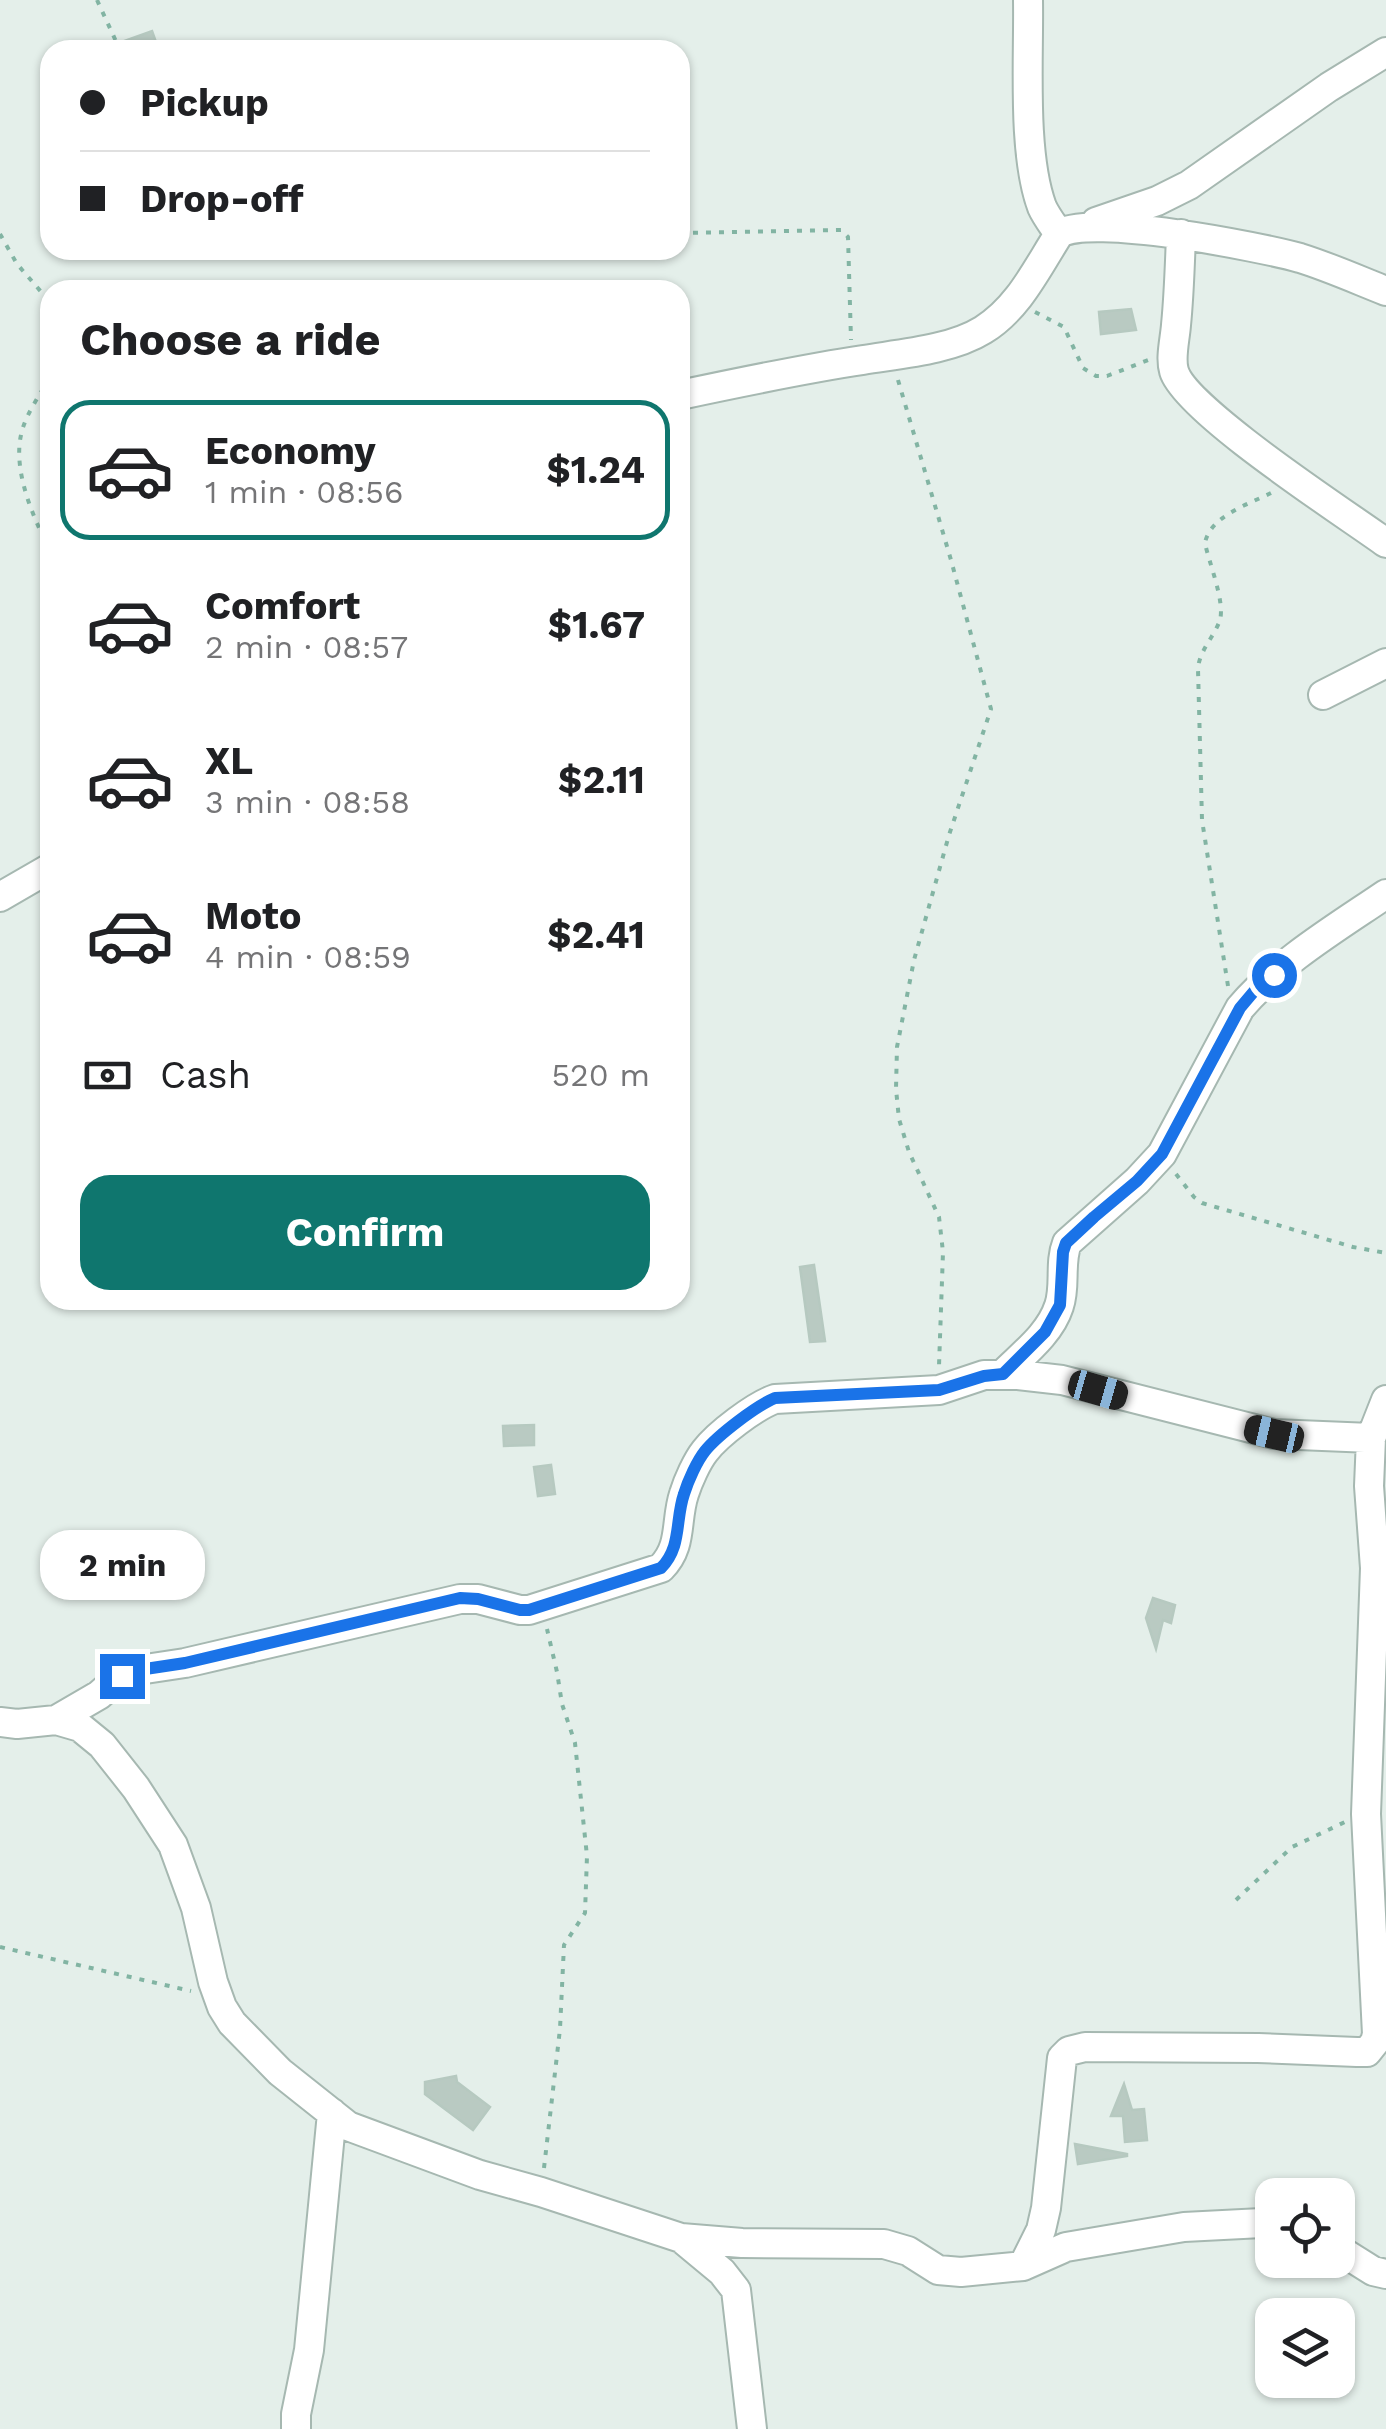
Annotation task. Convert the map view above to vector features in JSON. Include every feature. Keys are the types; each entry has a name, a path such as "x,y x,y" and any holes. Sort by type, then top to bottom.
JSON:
{"street":[{"path":"1028,0 1030,130 1042,208 1072,230 1180,234 1299,258 1386,291"},
{"path":"690,393 878,358 953,342 982,331 1012,307 1072,230 1157,201 1189,185 1386,52"},
{"path":"1180,234 1172,366 1180,384 1206,412 1386,543"},
{"path":"1323,695 1386,664"},
{"path":"0,896 40,874"},
{"path":"1003,1374 1045,1332 1060,1305 1066,1243 1162,1154 1240,1008 1256,989 1386,894"},
{"path":"56,1720 99,1696 132,1671 185,1663 460,1598 520,1610 541,1607 661,1568 674,1551 684,1494 705,1451 745,1415 775,1398 939,1390 1003,1374 1062,1380 1274,1434 1371,1438"},
{"path":"1023,2266 1041,2230 1046,2208 1062,2058 1068,2051 1084,2047 1367,2052 1375,2042 1378,2034 1366,1814 1375,1582 1369,1486 1371,1438 1386,1400"},
{"path":"0,1722 56,1720 80,1727 102,1745 173,1845 196,1908 213,1982 232,2023 280,2072 348,2126 480,2175 681,2238 742,2243 884,2244 908,2252 938,2270 961,2272 1023,2266 1066,2247 1184,2228 1255,2223"},
{"path":"296,2429 310,2350 332,2112"},
{"path":"681,2238 722,2272 736,2290 752,2429"},
{"path":"1355,2260 1386,2274"}],"path":[{"path":"96,0 115,40"},
{"path":"690,233 846,232 850,338 857,353 878,358 952,560 990,710 958,804 914,960 897,1047 899,1119 909,1152 939,1216 939,1390"},
{"path":"0,234 17,264 40,291"},
{"path":"1018,298 1064,327 1082,368 1096,376 1106,376 1153,358 1172,366"},
{"path":"40,396 20,435 20,450 24,486 40,532"},
{"path":"1234,1021 1202,820 1198,660 1222,616 1204,543 1214,525 1229,514 1298,481"},
{"path":"1162,1154 1194,1198 1202,1203 1352,1247 1386,1252"},
{"path":"541,1607 562,1704 575,1742 587,1856 585,1913 564,1945 560,2029 541,2192"},
{"path":"1236,1900 1292,1846 1366,1814"},
{"path":"0,1947 220,1999"}],"building":[{"path":"152,31 155,40 127,40"},
{"path":"1131,309 1136,330 1101,334 1099,312"},
{"path":"814,1265 825,1341 810,1342 800,1267"},
{"path":"534,1425 534,1445 504,1446 503,1426"},
{"path":"551,1465 555,1494 538,1496 534,1467"},
{"path":"1153,1598 1175,1605 1171,1623 1163,1620 1156,1649 1146,1618"},
{"path":"456,2076 457,2082 490,2107 473,2130 425,2094 425,2082"},
{"path":"1124,2084 1132,2110 1144,2109 1147,2140 1125,2142 1123,2116 1111,2116"},
{"path":"1075,2144 1127,2154 1127,2156 1078,2164"}],"route":[{"path":"122,1676 460,1598 529,1610 661,1568 674,1551 684,1494 705,1451 764,1403 775,1398 939,1390 1003,1374 1045,1332 1060,1305 1066,1243 1162,1154 1240,1008 1274,975"}]}
